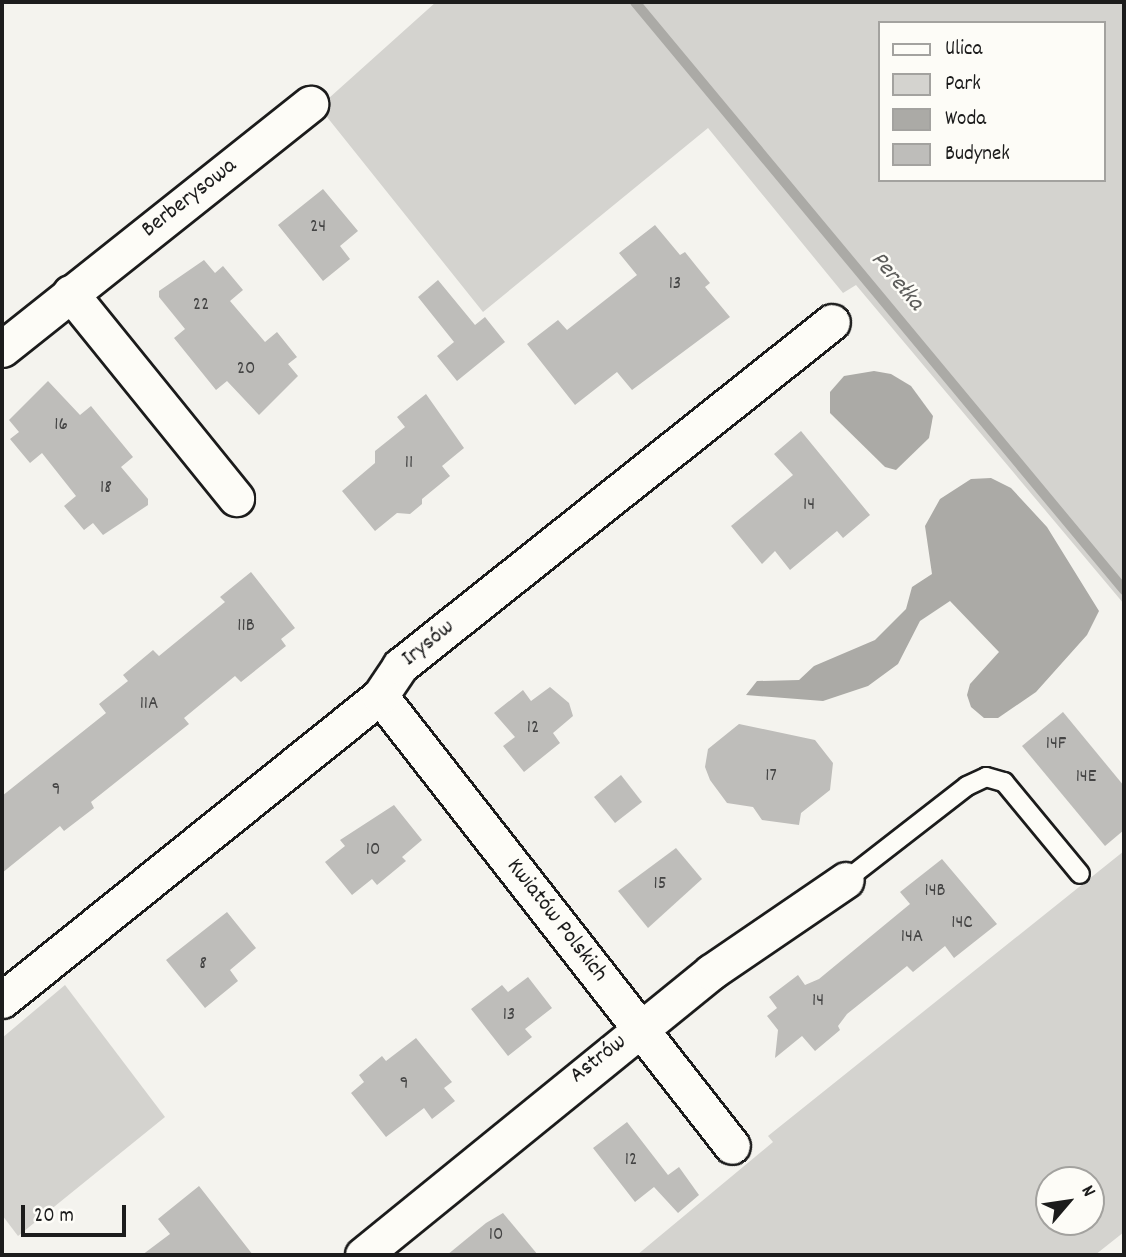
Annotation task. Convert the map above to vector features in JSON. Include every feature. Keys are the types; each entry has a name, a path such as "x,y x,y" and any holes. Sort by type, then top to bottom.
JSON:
{"street":[{"name":"Berberysowa","path":"2,349 310,104"},
{"path":"71,293 236,498"},
{"name":"Irysów","path":"2,1000 380,695 400,666 832,322"},
{"name":"Kwiatów Polskich","path":"380,695 732,1146"},
{"name":"Astrów","path":"363,1255 711,972 846,880"}],"lane":[{"path":"846,880 967,786 986,777 1004,782 1080,874"}],"green space":[{"path":"436,2 1124,2 1124,604 856,285 843,293 708,128 483,312 319,107"},
{"path":"1124,851 1124,1232 1095,1255 637,1255 773,1142 768,1136"},
{"path":"65,985 165,1117 18,1236 2,1215 2,1038"}],"water":[{"path":"874,371 891,374 911,386 933,416 929,438 896,470 885,467 830,413 830,392 844,376"},
{"path":"991,478 1011,488 1047,527 1099,611 1087,635 1036,692 998,718 984,718 971,707 967,695 970,684 999,652 950,601 920,621 898,664 868,686 823,701 746,695 757,681 799,680 814,666 875,640 906,609 912,587 932,574 925,526 940,499 971,479"}],"building":[{"path":"323,189 358,231 340,246 350,259 323,281 278,225"},
{"path":"655,225 680,255 685,252 710,283 705,287 730,317 632,390 617,372 575,405 527,344 558,320 567,330 637,275 619,253"},
{"path":"204,260 215,273 223,266 243,290 230,301 265,342 277,332 297,357 288,364 298,376 259,415 227,381 216,390 174,338 185,329 159,297 159,291"},
{"path":"438,280 475,325 485,317 505,342 457,381 437,356 454,342 418,297"},
{"path":"48,381 80,415 91,406 133,457 121,467 148,499 148,505 103,535 93,523 84,530 64,506 76,496 42,453 30,463 10,439 19,432 9,420"},
{"path":"426,394 464,448 442,466 450,476 422,499 422,504 410,514 397,513 375,531 342,491 375,463 375,451 405,427 397,417"},
{"path":"801,431 870,515 843,538 837,531 790,570 775,551 762,564 731,526 793,475 774,454"},
{"path":"251,572 295,628 281,639 286,646 241,682 235,676 184,718 189,724 91,802 94,808 64,831 60,826 2,873 2,796 106,713 99,704 128,681 123,675 153,650 159,656 225,602 220,597"},
{"path":"550,687 569,703 573,716 553,733 560,743 524,772 503,746 515,737 494,713 523,690 531,701"},
{"path":"1063,712 1124,786 1124,830 1105,846 1022,746"},
{"path":"739,724 815,740 833,763 830,790 801,813 799,825 762,820 753,807 727,803 710,780 705,767 708,749"},
{"path":"621,775 642,802 615,823 594,797"},
{"path":"394,805 422,840 402,857 406,861 377,885 372,879 352,895 325,862 345,846 340,840"},
{"path":"676,848 702,879 648,928 618,891"},
{"path":"942,859 997,924 954,958 945,946 913,972 907,966 847,1014 838,1026 840,1030 815,1051 802,1036 775,1058 778,1030 767,1016 777,1008 769,997 798,975 805,985 819,979 910,904 900,892"},
{"path":"227,912 256,948 230,970 238,981 205,1008 166,960"},
{"path":"528,977 552,1008 525,1029 532,1037 508,1056 471,1009 502,985 508,992"},
{"path":"416,1038 452,1082 444,1088 455,1101 432,1119 424,1108 386,1137 351,1093 364,1082 359,1075 382,1056 386,1061"},
{"path":"627,1122 668,1175 679,1167 699,1195 678,1213 654,1187 635,1202 593,1148"},
{"path":"199,1186 253,1255 142,1255 170,1234 158,1219"},
{"path":"503,1213 538,1255 447,1255 486,1223"}],"waterway":[{"name":"Perełka","path":"635,2 1124,590"}]}
